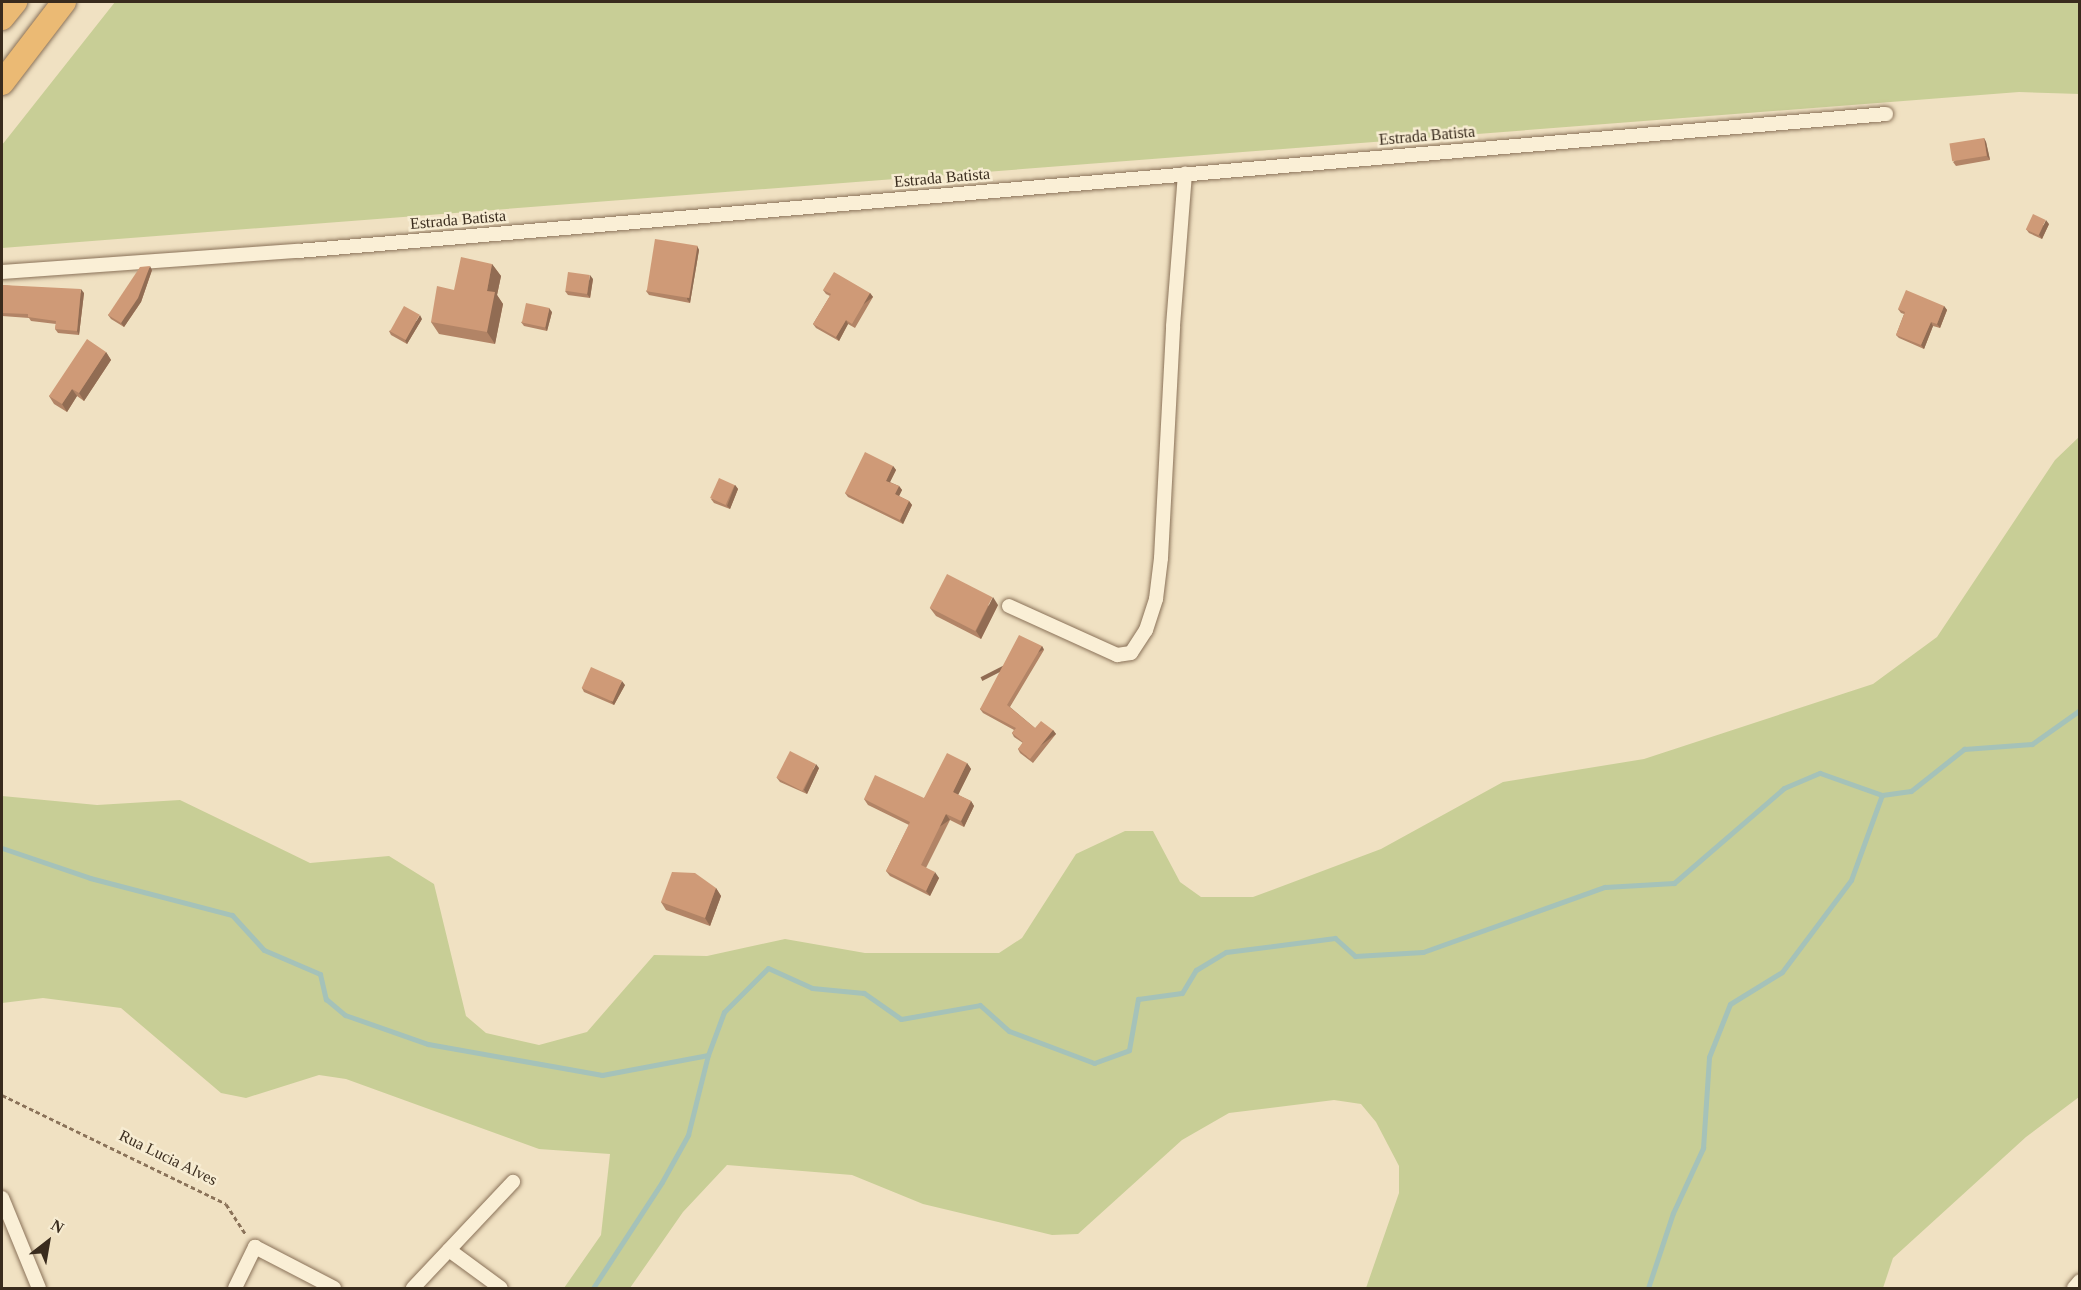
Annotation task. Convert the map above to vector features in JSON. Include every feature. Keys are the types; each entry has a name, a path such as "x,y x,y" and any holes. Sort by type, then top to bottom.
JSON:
{"highway":[{"path":"2,18 15,2"},
{"path":"2,83 64,2"}],"street":[{"name":"Estrada Batista","path":"2,272 310,250 1886,114"},
{"path":"1009,606 1117,655 1128,655 1135,650 1150,622 1156,599 1161,558 1173,326 1185,174"},
{"path":"413,1288 513,1182"},
{"path":"2,1198 39,1288"},
{"path":"235,1288 255,1247 334,1288"},
{"path":"449,1250 501,1288"},
{"path":"2074,1288 2079,1281"}],"path":[{"name":"Rua Lucia Alves","path":"2,1095 226,1204 255,1247"}],"green space":[{"path":"115,2 2079,2 2080,94 2019,92 2,248 2,145"},
{"path":"2079,437 2079,1097 2026,1137 1893,1258 1883,1288 1366,1288 1399,1193 1399,1166 1376,1122 1361,1104 1334,1100 1229,1113 1182,1140 1078,1234 1052,1235 923,1204 852,1175 727,1165 683,1212 630,1288 564,1288 601,1235 610,1154 539,1149 346,1079 319,1075 246,1098 221,1093 121,1008 43,998 2,1003 2,796 97,805 180,800 310,863 389,856 434,884 466,1016 486,1033 539,1045 587,1032 654,955 707,956 785,939 865,953 999,953 1022,938 1076,854 1125,831 1153,831 1180,882 1201,897 1253,897 1381,849 1503,782 1644,759 1873,684 1937,637 2055,460"}],"building":[{"path":"1984,138 1987,156 1952,161 1949,143"},
{"path":"2033,214 2046,220 2039,235 2026,229"},
{"path":"655,239 697,246 689,298 647,291"},
{"path":"461,257 492,264 487,291 495,292 487,332 431,322 437,286 454,290"},
{"path":"150,266 138,298 121,323 108,315 140,267"},
{"path":"568,272 590,275 587,294 565,291"},
{"path":"834,272 870,293 852,324 846,320 836,337 813,324 831,294 823,290"},
{"path":"2,285 81,289 77,331 55,329 56,321 28,317 28,314 2,313"},
{"path":"1906,290 1944,306 1937,324 1931,322 1921,345 1896,335 1905,312 1898,309"},
{"path":"526,303 549,308 545,328 522,323"},
{"path":"404,306 420,315 406,340 390,331"},
{"path":"87,339 106,352 79,393 72,389 62,404 49,396"},
{"path":"865,452 893,466 886,481 899,486 895,494 909,501 900,520 845,493"},
{"path":"719,478 735,485 726,505 710,498"},
{"path":"947,574 992,597 975,631 930,608"},
{"path":"1019,635 1042,646 1007,705 1035,728 1041,721 1053,730 1030,759 1018,749 1023,742 1012,733 1016,728 980,709"},
{"path":"591,667 622,681 613,702 582,688"},
{"path":"790,751 816,764 802,791 776,778"},
{"path":"947,753 967,763 953,792 971,801 961,821 946,814 921,865 935,872 926,891 886,871 910,822 864,799 875,775 924,798"},
{"path":"672,872 695,873 716,888 705,918 661,902"}],"waterway":[{"path":"2,848 90,878 232,915 264,950 320,974 326,999 345,1015 428,1044 602,1075 708,1055 724,1012 768,968 812,988 864,993 901,1019 980,1005 1009,1031 1094,1063 1129,1050 1138,999 1182,993 1196,970 1226,952 1335,938 1355,956 1423,952 1605,887 1674,883 1784,788 1820,773 1882,795 1911,791 1964,749 2032,744 2080,710"},
{"path":"1648,1288 1673,1213 1703,1148 1709,1057 1730,1004 1782,972 1851,880 1882,795"},
{"path":"593,1288 662,1182 688,1135 708,1055"}]}
